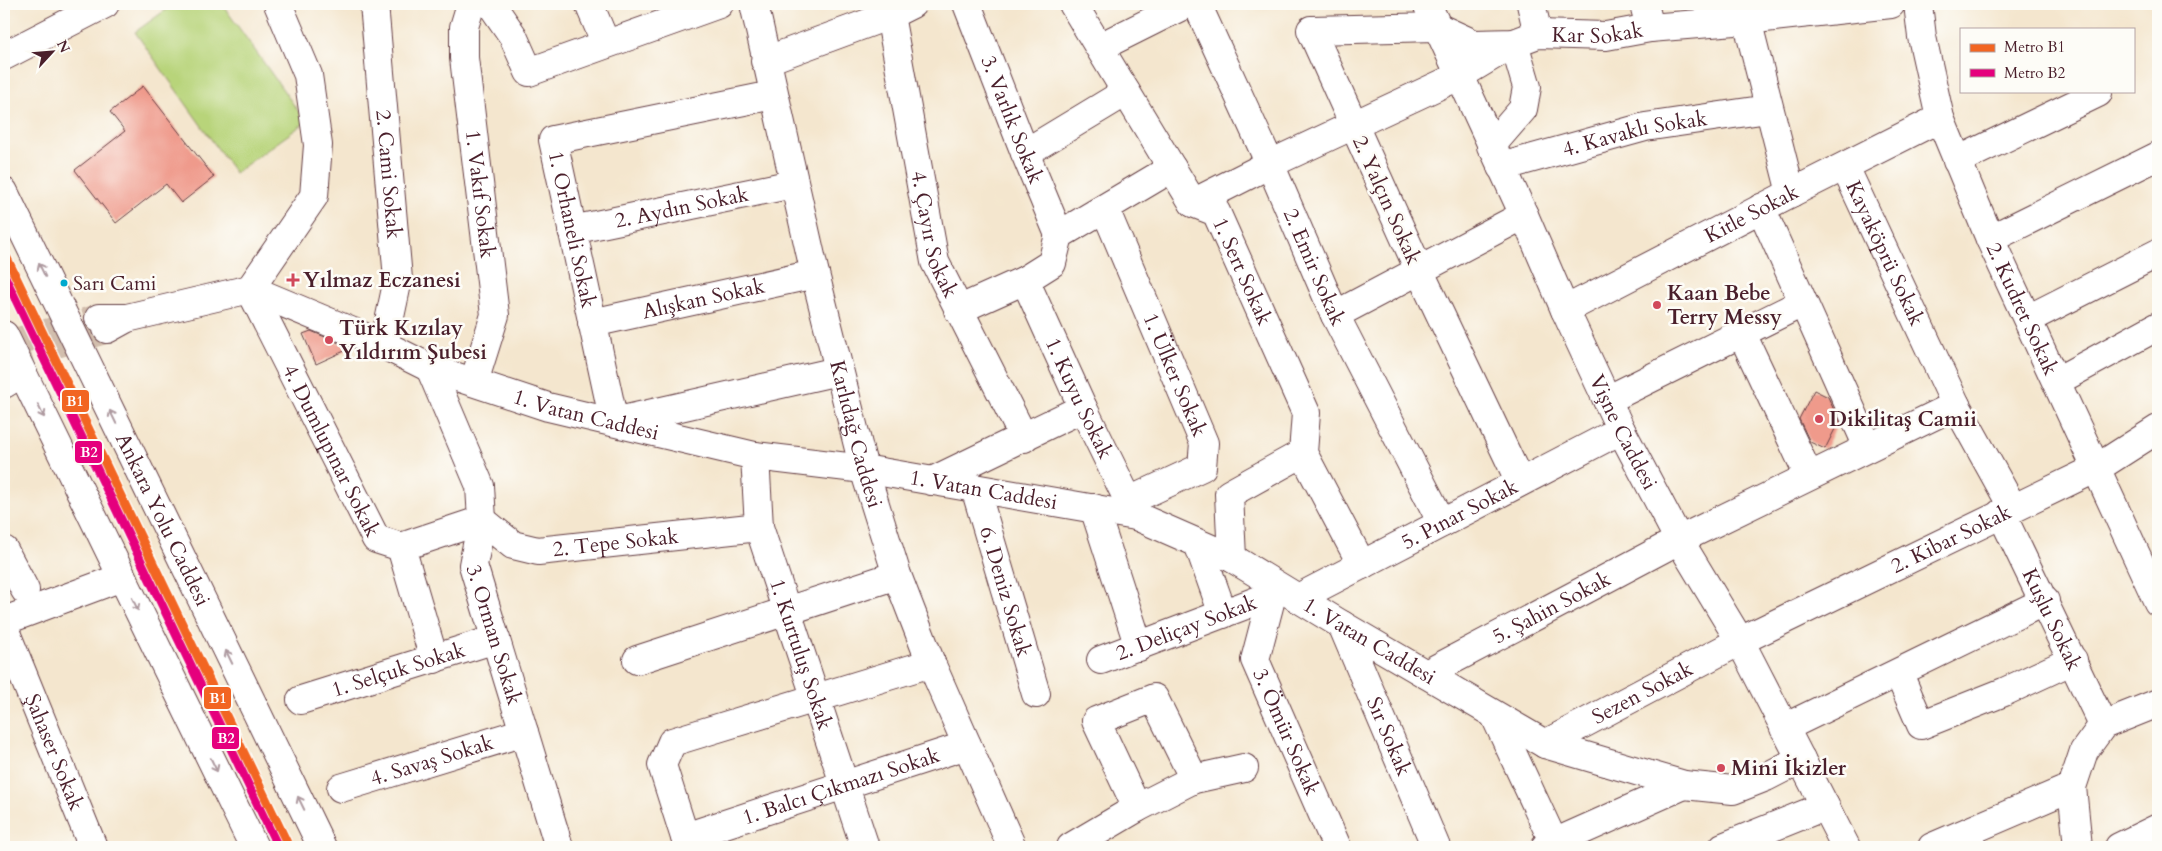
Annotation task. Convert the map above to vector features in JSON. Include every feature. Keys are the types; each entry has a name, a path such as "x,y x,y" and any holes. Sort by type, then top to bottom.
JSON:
{"main road":[{"path":"4,56 105,4"},
{"path":"110,322 250,289 314,196 318,145 308,75 278,4"},
{"name":"2. Cami Sokak","path":"374,4 398,279 384,345"},
{"name":"1. Vakıf Sokak","path":"471,4 464,27 464,58 495,315 474,382"},
{"path":"491,4 513,36 529,72 719,4"},
{"path":"590,4 606,44"},
{"name":"3. Varlık Sokak","path":"967,4 1059,234"},
{"name":"1. Sert Sokak","path":"1073,4 1193,203 1216,212 1306,412 1303,453"},
{"path":"1100,47 1186,4"},
{"name":"2. Emir Sokak","path":"1197,4 1270,164 1335,315 1442,523"},
{"path":"1496,156 1523,109 1527,87 1526,38 1532,4"},
{"name":"2. Kudret Sokak","path":"1918,4 1922,37 1940,118 1957,161 1990,238 2158,602"},
{"name":"Karlıdağ Caddesi","path":"757,5 765,61 793,184 838,371 864,469 897,575 932,663 1012,847"},
{"name":"Kar Sokak","path":"1432,16 1474,44 1526,38 1606,36 1647,16 1760,14 1874,5"},
{"path":"765,61 901,9"},
{"name":"4. Çayır Sokak","path":"901,9 935,262 1024,438"},
{"path":"1760,14 1768,109 1791,193"},
{"name":"Vişne Caddesi","path":"1432,16 1621,430 1679,540 1740,641 1846,847"},
{"name":"2. Yalçın Sokak","path":"1432,16 1311,30 1420,272 1520,482"},
{"path":"1193,203 1270,164 1459,76 1526,38"},
{"path":"1025,153 1126,92"},
{"path":"1957,161 2098,93"},
{"name":"1. Orhaneli Sokak","path":"614,422 553,140 773,95"},
{"name":"4. Kavaklı Sokak","path":"1496,156 1645,126 1768,109"},
{"name":"Kitle Sokak","path":"1565,310 1940,118"},
{"path":"1990,238 2158,156"},
{"name":"Kayaköprü Sokak","path":"1845,167 1956,404"},
{"path":"958,310 1025,280 1052,263 1059,234 1105,209 1172,168"},
{"name":"2. Aydın Sokak","path":"572,230 793,184"},
{"name":"Ankara Yolu Caddesi","path":"4,192 322,847"},
{"path":"1761,208 1868,447"},
{"name":"1. Ülker Sokak","path":"1105,209 1204,443 1202,466 1132,509"},
{"path":"1335,315 1420,272 1524,215"},
{"path":"2028,319 2158,253"},
{"name":"Alışkan Sokak","path":"592,322 814,274"},
{"name":"1. Kuyu Sokak","path":"1025,280 1083,408 1132,509"},
{"name":"1. Vatan Caddesi","path":"250,289 384,345 430,368 548,406 755,456 864,469 1094,508 1132,509 1199,546 1232,558 1282,593 1342,625 1545,744 1684,785 1733,790 1766,777 1800,759"},
{"name":"4. Dumlupınar Sokak","path":"250,289 376,539 401,547 434,659"},
{"path":"1607,400 1802,303"},
{"path":"2057,381 2158,326"},
{"path":"1742,334 1809,476"},
{"path":"4,336 13,379 122,577 254,847"},
{"name":"3. Orman Sokak","path":"430,368 480,486 482,520 474,565 557,847"},
{"path":"614,422 838,371"},
{"name":"5. Şahin Sokak","path":"1426,674 1679,540 1956,404"},
{"name":"Kuşlu Sokak","path":"1956,404 2007,510 2045,601 2104,725"},
{"path":"932,481 1083,408"},
{"name":"2. Kibar Sokak","path":"1740,641 2097,468 2158,429"},
{"name":"5. Pınar Sokak","path":"1282,593 1362,565 1621,430"},
{"path":"1232,558 1229,494 1303,453 1362,565"},
{"name":"1. Kurtuluş Sokak","path":"755,456 759,527 865,847"},
{"name":"6. Deniz Sokak","path":"975,488 1036,694"},
{"path":"1094,508 1139,647"},
{"path":"401,547 482,520"},
{"name":"2. Tepe Sokak","path":"482,520 513,545 538,552 759,527"},
{"path":"1199,546 1223,614"},
{"path":"4,550 25,590"},
{"path":"637,660 897,575"},
{"path":"4,621 122,577"},
{"name":"2. Deliçay Sokak","path":"1101,660 1282,593"},
{"name":"3. Ömür Sokak","path":"1282,593 1255,660 1337,847"},
{"path":"1784,728 2045,601"},
{"name":"Sır Sokak","path":"1342,625 1436,847"},
{"name":"Şahaser Sokak","path":"4,628 93,847"},
{"name":"1. Selçuk Sokak","path":"301,700 496,639"},
{"name":"Sezen Sokak","path":"1545,744 1740,641"},
{"path":"1898,674 1921,725 2004,692 2073,660"},
{"path":"686,842 662,765 672,742 932,663"},
{"path":"1137,808 1096,721 1154,698 1194,779"},
{"path":"2078,847 2072,787 2084,751 2104,725 2158,704"},
{"path":"1495,716 1550,845 1684,785"},
{"name":"4. Savaş Sokak","path":"341,788 524,732"},
{"name":"1. Balcı Çıkmazı Sokak","path":"686,842 967,745"},
{"path":"1071,847 1137,808 1194,779 1244,768"},
{"path":"1932,847 2072,787"},
{"path":"1724,847 1825,806"},
{"path":"2119,847 2158,828"}],"green space":[{"path":"174,4 222,4 306,122 235,173 135,32"}],"building":[{"name":"Sarı Cami","path":"143,86 214,177 181,203 166,184 116,223 75,170 125,131 110,112"},
{"name":"Türk Kızılay Yıldırım Şubesi","path":"311,331 351,348 316,364 303,334"},
{"name":"Dikilitaş Camii","path":"1814,390 1828,397 1839,421 1825,449 1810,442 1799,419"}],"tunnel":[{"path":"4,345 99,318"},
{"path":"4,359 105,330"}],"metro line":[{"name":"B1","path":"4,252 289,847"},
{"name":"B2","path":"4,275 278,847"}],"place":[{"name":"Yılmaz Eczanesi","path":"293,280"},
{"name":"Sarı Cami","path":"64,283"},
{"name":"Kaan Bebe Terry Messy","path":"1657,305"},
{"name":"Türk Kızılay Yıldırım Şubesi","path":"329,340"},
{"name":"Dikilitaş Camii","path":"1819,419"},
{"name":"Mini İkizler","path":"1721,768"}]}
